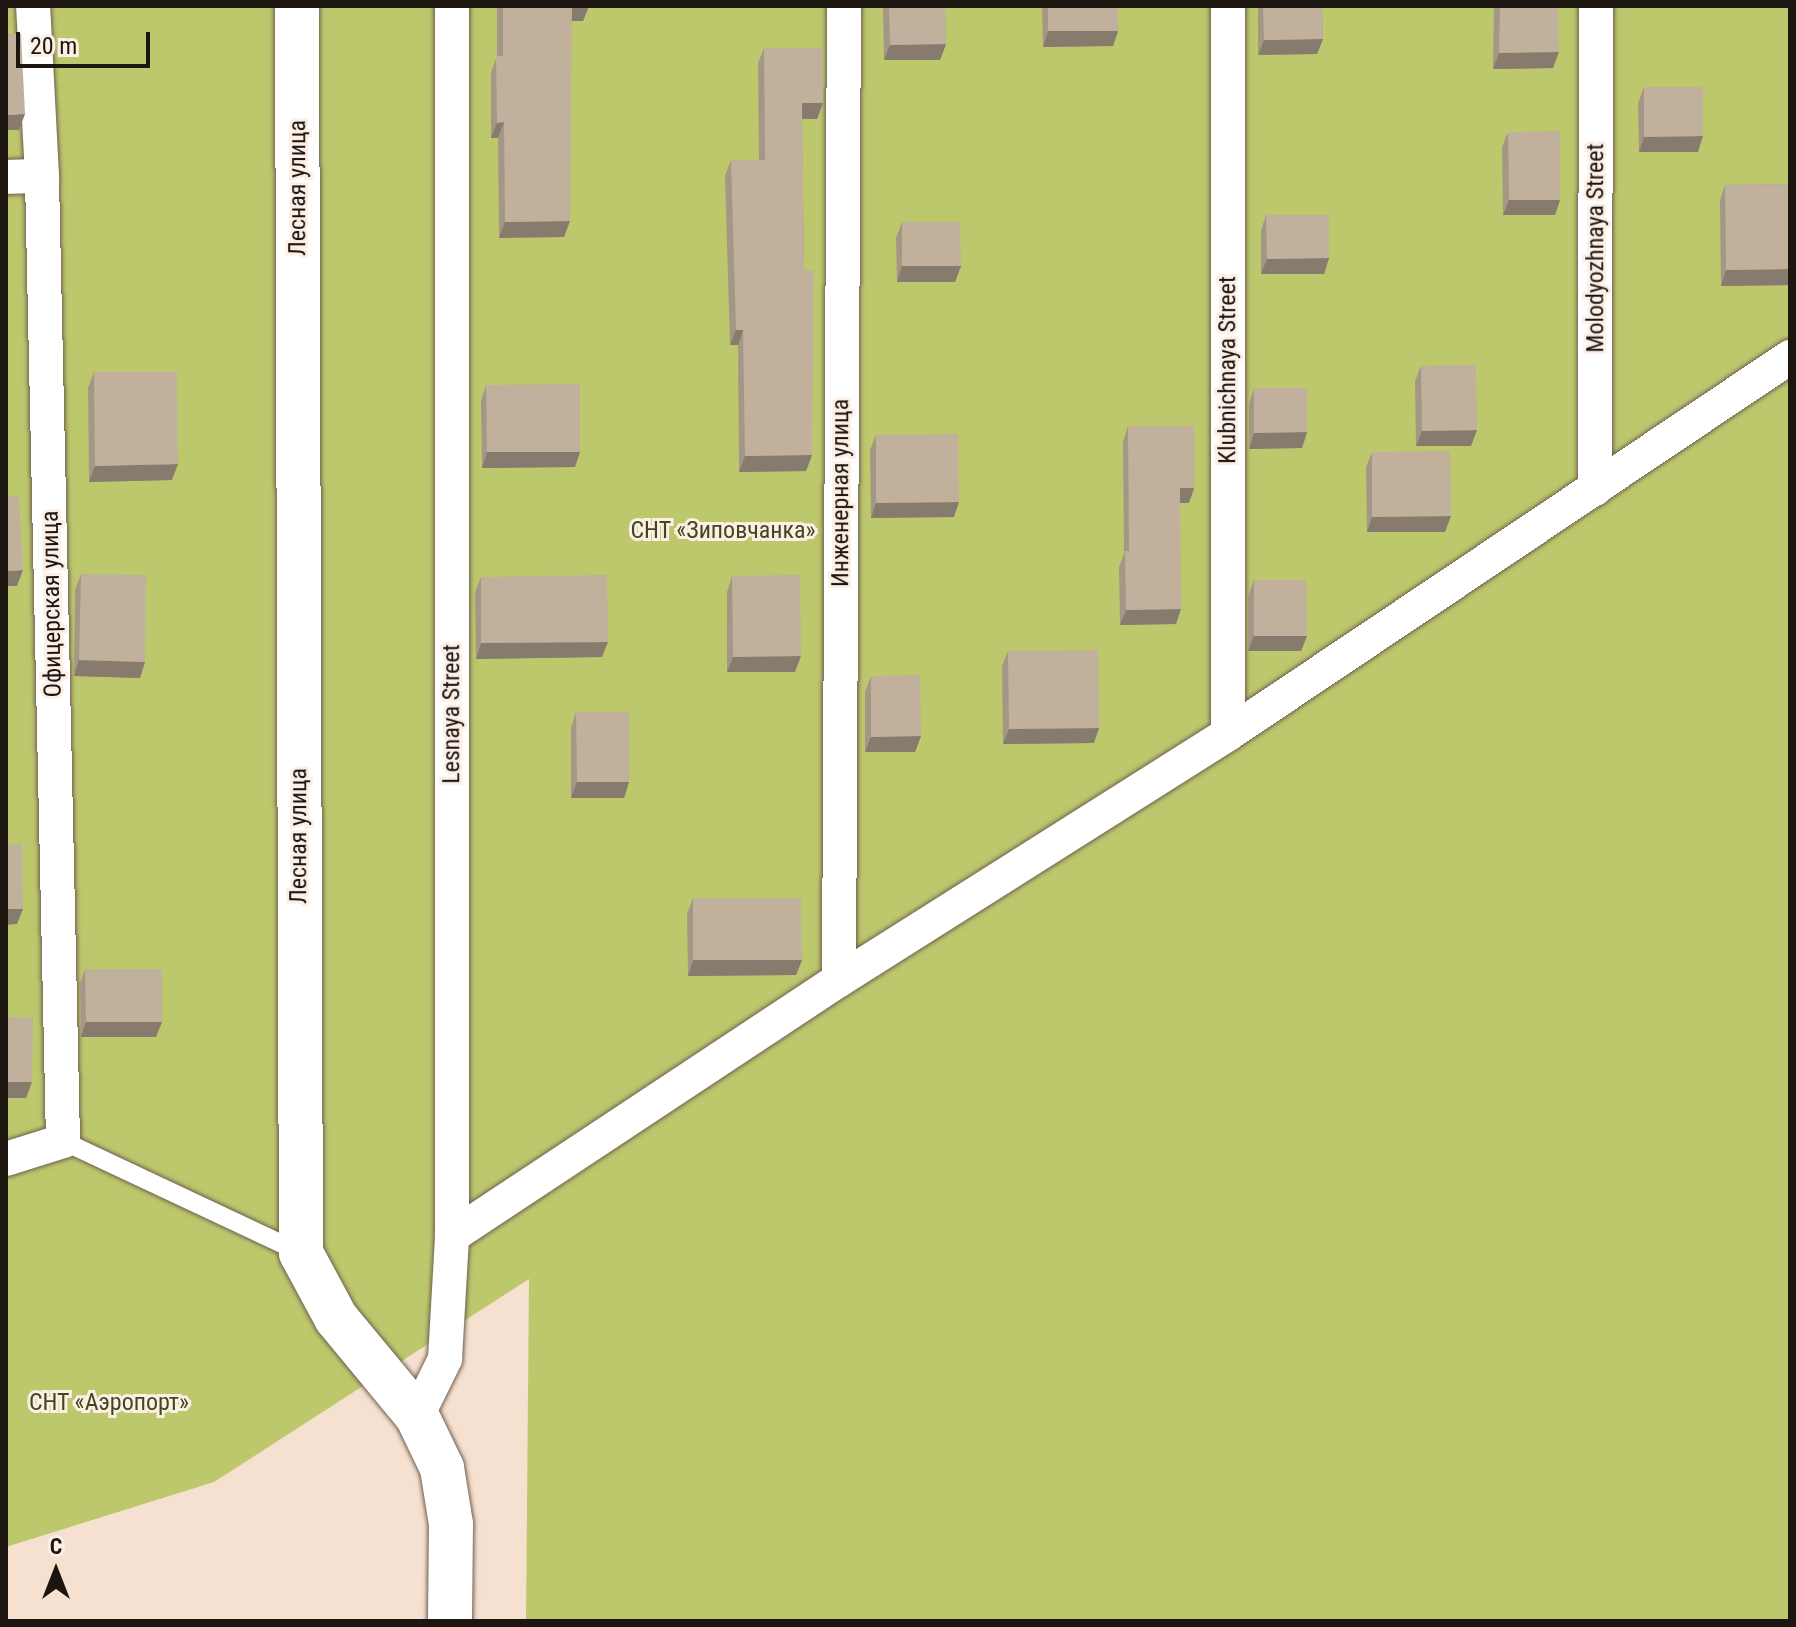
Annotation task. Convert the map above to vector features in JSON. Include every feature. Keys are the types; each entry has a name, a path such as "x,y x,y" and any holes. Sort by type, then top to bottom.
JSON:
{"street":[{"name":"Офицерская улица","path":"33,6 42,176 63,1141"},
{"name":"Лесная улица","path":"297,6 301,1253 336,1318 417,1416 442,1468 451,1524 450,1621"},
{"name":"Lesnaya Street","path":"417,1416 445,1359 452,1236 452,6"},
{"name":"Инженерная улица","path":"839,980 844,6"},
{"name":"Klubnichnaya Street","path":"1228,6 1228,734"},
{"name":"Molodyozhnaya Street","path":"1595,489 1596,6"},
{"path":"6,177 42,176"},
{"path":"452,1236 839,980 1228,734 1790,357"},
{"path":"6,1159 63,1141"}],"lane":[{"path":"63,1141 301,1253"}],"green space":[{"path":"6,6 1790,6 1790,1621 526,1621 529,1279 214,1482 6,1547"}],"building":[{"path":"503,6 572,6 570,221 505,222 504,122 497,123 496,56 503,56"},
{"path":"889,6 945,6 946,44 890,45"},
{"path":"1048,6 1118,6 1118,31 1048,31"},
{"path":"1263,6 1322,6 1323,39 1264,40"},
{"path":"1500,6 1558,6 1559,52 1499,53"},
{"path":"6,34 21,34 25,114 6,115"},
{"path":"764,48 822,48 823,103 802,103 804,270 814,270 812,455 745,456 743,330 736,330 731,160 765,160"},
{"path":"1644,87 1703,87 1703,136 1644,137"},
{"path":"1560,131 1560,200 1509,200 1508,132"},
{"path":"1790,184 1790,269 1726,270 1725,185"},
{"path":"1266,215 1329,215 1329,258 1267,259"},
{"path":"902,222 960,222 961,266 902,266"},
{"path":"1476,365 1477,430 1422,431 1421,366"},
{"path":"94,372 177,372 178,464 95,466"},
{"path":"580,384 580,452 487,452 486,385"},
{"path":"1254,388 1307,388 1307,432 1254,433"},
{"path":"1128,426 1194,426 1194,488 1180,488 1181,609 1126,610"},
{"path":"958,434 959,502 876,503 876,435"},
{"path":"1450,451 1451,516 1372,517 1372,452"},
{"path":"6,496 19,496 23,570 6,571"},
{"path":"81,574 146,575 145,662 79,660"},
{"path":"607,575 608,642 481,643 481,577"},
{"path":"800,575 801,656 733,657 732,576"},
{"path":"1254,580 1306,580 1307,636 1254,636"},
{"path":"1098,650 1099,728 1009,729 1008,651"},
{"path":"920,675 921,736 871,737 871,676"},
{"path":"576,712 629,712 629,782 577,782"},
{"path":"22,844 23,909 6,909 6,845"},
{"path":"693,898 801,898 802,960 693,960"},
{"path":"85,969 162,969 162,1022 86,1022"},
{"path":"6,1017 33,1018 32,1082 6,1082"}],"park label":[{"name":"СНТ «Зиповчанка»","path":"723,531"},
{"name":"СНТ «Аэропорт»","path":"109,1403"}]}
